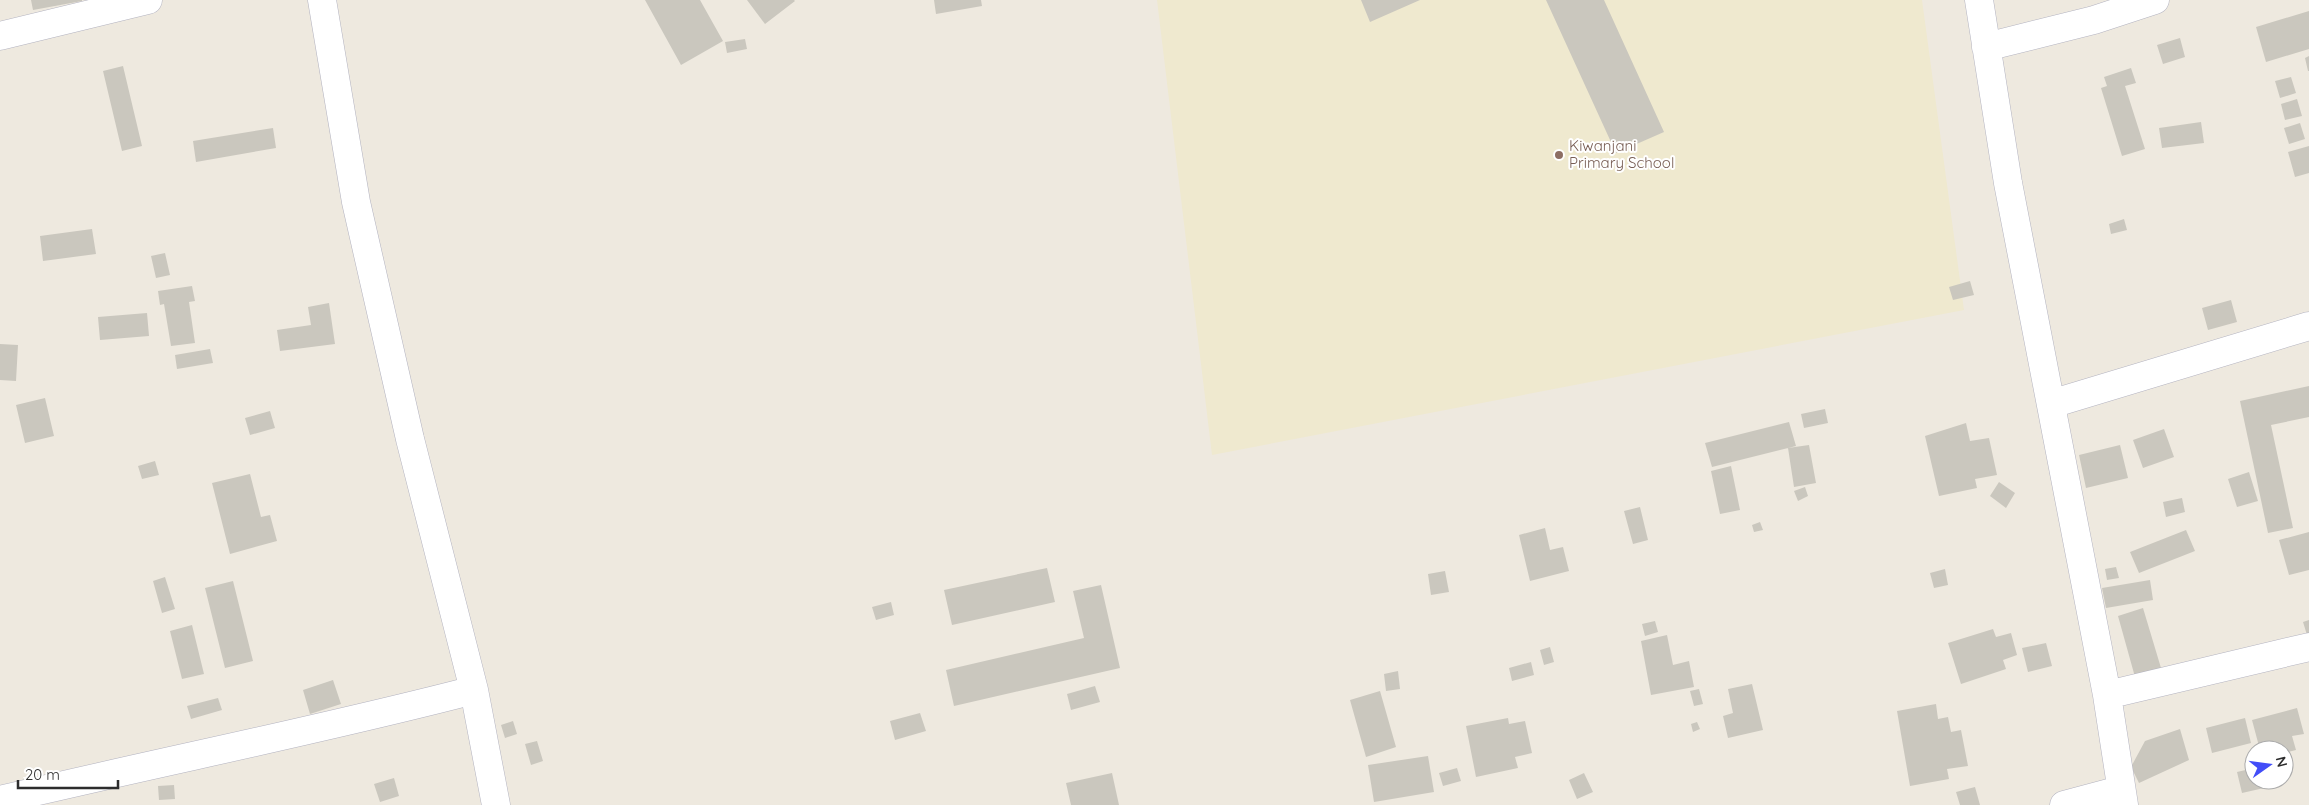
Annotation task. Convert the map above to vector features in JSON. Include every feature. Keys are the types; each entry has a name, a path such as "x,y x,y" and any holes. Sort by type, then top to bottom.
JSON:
{"street":[{"path":"0,36 148,0"},
{"path":"322,0 358,211 410,439 474,690 496,805"},
{"path":"1979,0 2008,183 2107,695 2122,797 2064,805"},
{"path":"1986,47 2094,20 2155,0"},
{"path":"2051,404 2309,326"},
{"path":"2107,695 2309,647"},
{"path":"0,800 137,767 369,717 474,690"}],"shaded area":[{"name":"Kiwanjani Primary School","path":"1157,0 1922,0 1964,310 1212,455"}],"building":[{"path":"31,0 82,0 82,1 33,10"},
{"path":"645,0 700,0 723,41 681,65"},
{"path":"747,0 794,0 795,1 765,24"},
{"path":"934,0 981,0 982,6 936,14"},
{"path":"1361,0 1420,0 1370,22"},
{"path":"1546,0 1604,0 1664,132 1616,153"},
{"path":"2309,11 2309,49 2266,62 2256,27"},
{"path":"2180,38 2185,57 2163,64 2157,45"},
{"path":"745,39 747,49 727,53 725,42"},
{"path":"2309,56 2309,71 2308,71 2305,58"},
{"path":"123,66 142,146 122,151 103,71"},
{"path":"2131,68 2136,83 2125,86 2145,149 2122,156 2101,88 2107,86 2104,77"},
{"path":"2291,77 2296,93 2280,98 2275,81"},
{"path":"2297,99 2302,116 2285,120 2281,104"},
{"path":"2201,122 2204,143 2162,148 2159,128"},
{"path":"2300,123 2305,139 2289,144 2284,128"},
{"path":"273,128 276,148 196,162 193,141"},
{"path":"2309,146 2309,173 2295,177 2288,152"},
{"path":"2124,219 2127,230 2111,234 2109,224"},
{"path":"92,229 96,254 43,261 40,236"},
{"path":"165,253 170,275 156,278 151,256"},
{"path":"1970,281 1974,295 1953,300 1949,287"},
{"path":"192,286 195,301 189,302 195,343 171,346 164,304 160,305 158,291"},
{"path":"2231,300 2237,322 2208,330 2202,308"},
{"path":"329,303 335,344 280,351 277,330 311,325 308,307"},
{"path":"147,313 149,336 100,340 98,317"},
{"path":"0,344 18,345 16,381 0,380"},
{"path":"210,349 213,363 177,369 175,355"},
{"path":"2309,386 2309,417 2271,425 2293,528 2268,533 2240,401"},
{"path":"45,398 54,436 25,443 16,405"},
{"path":"1825,409 1828,423 1804,428 1801,414"},
{"path":"270,411 275,428 250,435 245,418"},
{"path":"1789,422 1796,446 1712,467 1705,443"},
{"path":"1966,423 1970,441 1989,438 1997,475 1975,479 1977,488 1939,496 1925,436"},
{"path":"2164,429 2174,457 2143,468 2133,440"},
{"path":"1809,445 1816,483 1794,487 1788,448"},
{"path":"2120,445 2128,478 2086,488 2079,455"},
{"path":"155,461 159,475 142,479 138,466"},
{"path":"1731,466 1740,510 1720,514 1711,471"},
{"path":"2249,472 2258,501 2237,507 2228,479"},
{"path":"250,474 261,517 270,515 277,541 230,554 212,483"},
{"path":"1999,482 2015,493 2006,508 1990,496"},
{"path":"1805,487 1808,496 1798,501 1794,491"},
{"path":"2182,498 2185,512 2166,517 2163,502"},
{"path":"1640,507 1648,540 1633,544 1624,511"},
{"path":"1760,522 1763,530 1754,532 1752,525"},
{"path":"1545,528 1550,550 1563,547 1569,571 1530,581 1519,535"},
{"path":"2186,530 2195,551 2139,573 2130,552"},
{"path":"2309,532 2309,570 2289,575 2279,540"},
{"path":"2116,567 2119,578 2107,580 2105,569"},
{"path":"1047,568 1055,602 952,625 944,590"},
{"path":"1945,569 1948,585 1934,588 1930,573"},
{"path":"1445,571 1449,592 1431,595 1428,574"},
{"path":"165,577 175,609 162,613 153,581"},
{"path":"2150,580 2153,600 2106,608 2102,588"},
{"path":"233,581 253,661 225,668 205,588"},
{"path":"1101,585 1120,668 954,706 946,670 1084,638 1073,591"},
{"path":"891,602 894,615 876,620 872,607"},
{"path":"2143,608 2161,668 2135,677 2118,616"},
{"path":"2309,620 2309,634 2307,635 2303,622"},
{"path":"1655,621 1658,632 1645,636 1642,624"},
{"path":"192,625 204,674 182,679 170,631"},
{"path":"1993,629 1996,637 2011,633 2017,655 2003,660 2006,669 1961,684 1948,643"},
{"path":"1667,635 1673,665 1689,661 1694,687 1651,695 1641,641"},
{"path":"2046,643 2052,666 2028,672 2022,648"},
{"path":"1550,647 1554,662 1544,665 1540,650"},
{"path":"1531,662 1534,675 1512,681 1509,668"},
{"path":"1398,671 1400,689 1386,691 1384,674"},
{"path":"333,680 341,704 310,714 303,690"},
{"path":"1752,684 1763,730 1728,738 1723,716 1733,713 1728,689"},
{"path":"1095,686 1100,702 1071,710 1067,694"},
{"path":"1699,689 1703,704 1694,706 1690,691"},
{"path":"1380,691 1396,747 1366,757 1350,700"},
{"path":"218,698 222,710 191,719 187,706"},
{"path":"1936,704 1938,719 1948,717 1951,732 1961,730 1968,766 1947,769 1949,779 1910,786 1897,711"},
{"path":"2297,708 2304,734 2292,736 2293,740 2257,740 2252,720"},
{"path":"920,713 926,731 895,740 890,721"},
{"path":"1508,718 1509,724 1525,721 1532,753 1515,757 1518,768 1476,777 1466,726"},
{"path":"2245,718 2250,740 2244,740 2244,745 2212,753 2206,728"},
{"path":"513,721 517,734 505,738 501,725"},
{"path":"1697,722 1700,729 1693,732 1691,724"},
{"path":"2180,729 2189,760 2139,783 2131,767 2145,741"},
{"path":"537,741 543,761 531,765 525,744"},
{"path":"1428,756 1434,792 1374,802 1368,765"},
{"path":"1457,768 1461,781 1443,786 1439,773"},
{"path":"2244,770 2244,790 2255,790 2242,793 2237,772"},
{"path":"1112,773 1119,805 1071,805 1066,783"},
{"path":"1584,773 1593,792 1577,799 1569,780"},
{"path":"394,778 399,796 380,802 374,784"},
{"path":"174,785 175,799 159,800 158,786"},
{"path":"1975,787 1980,805 1960,805 1956,792"}],"place":[{"name":"Kiwanjani Primary School","path":"1559,155"}]}
